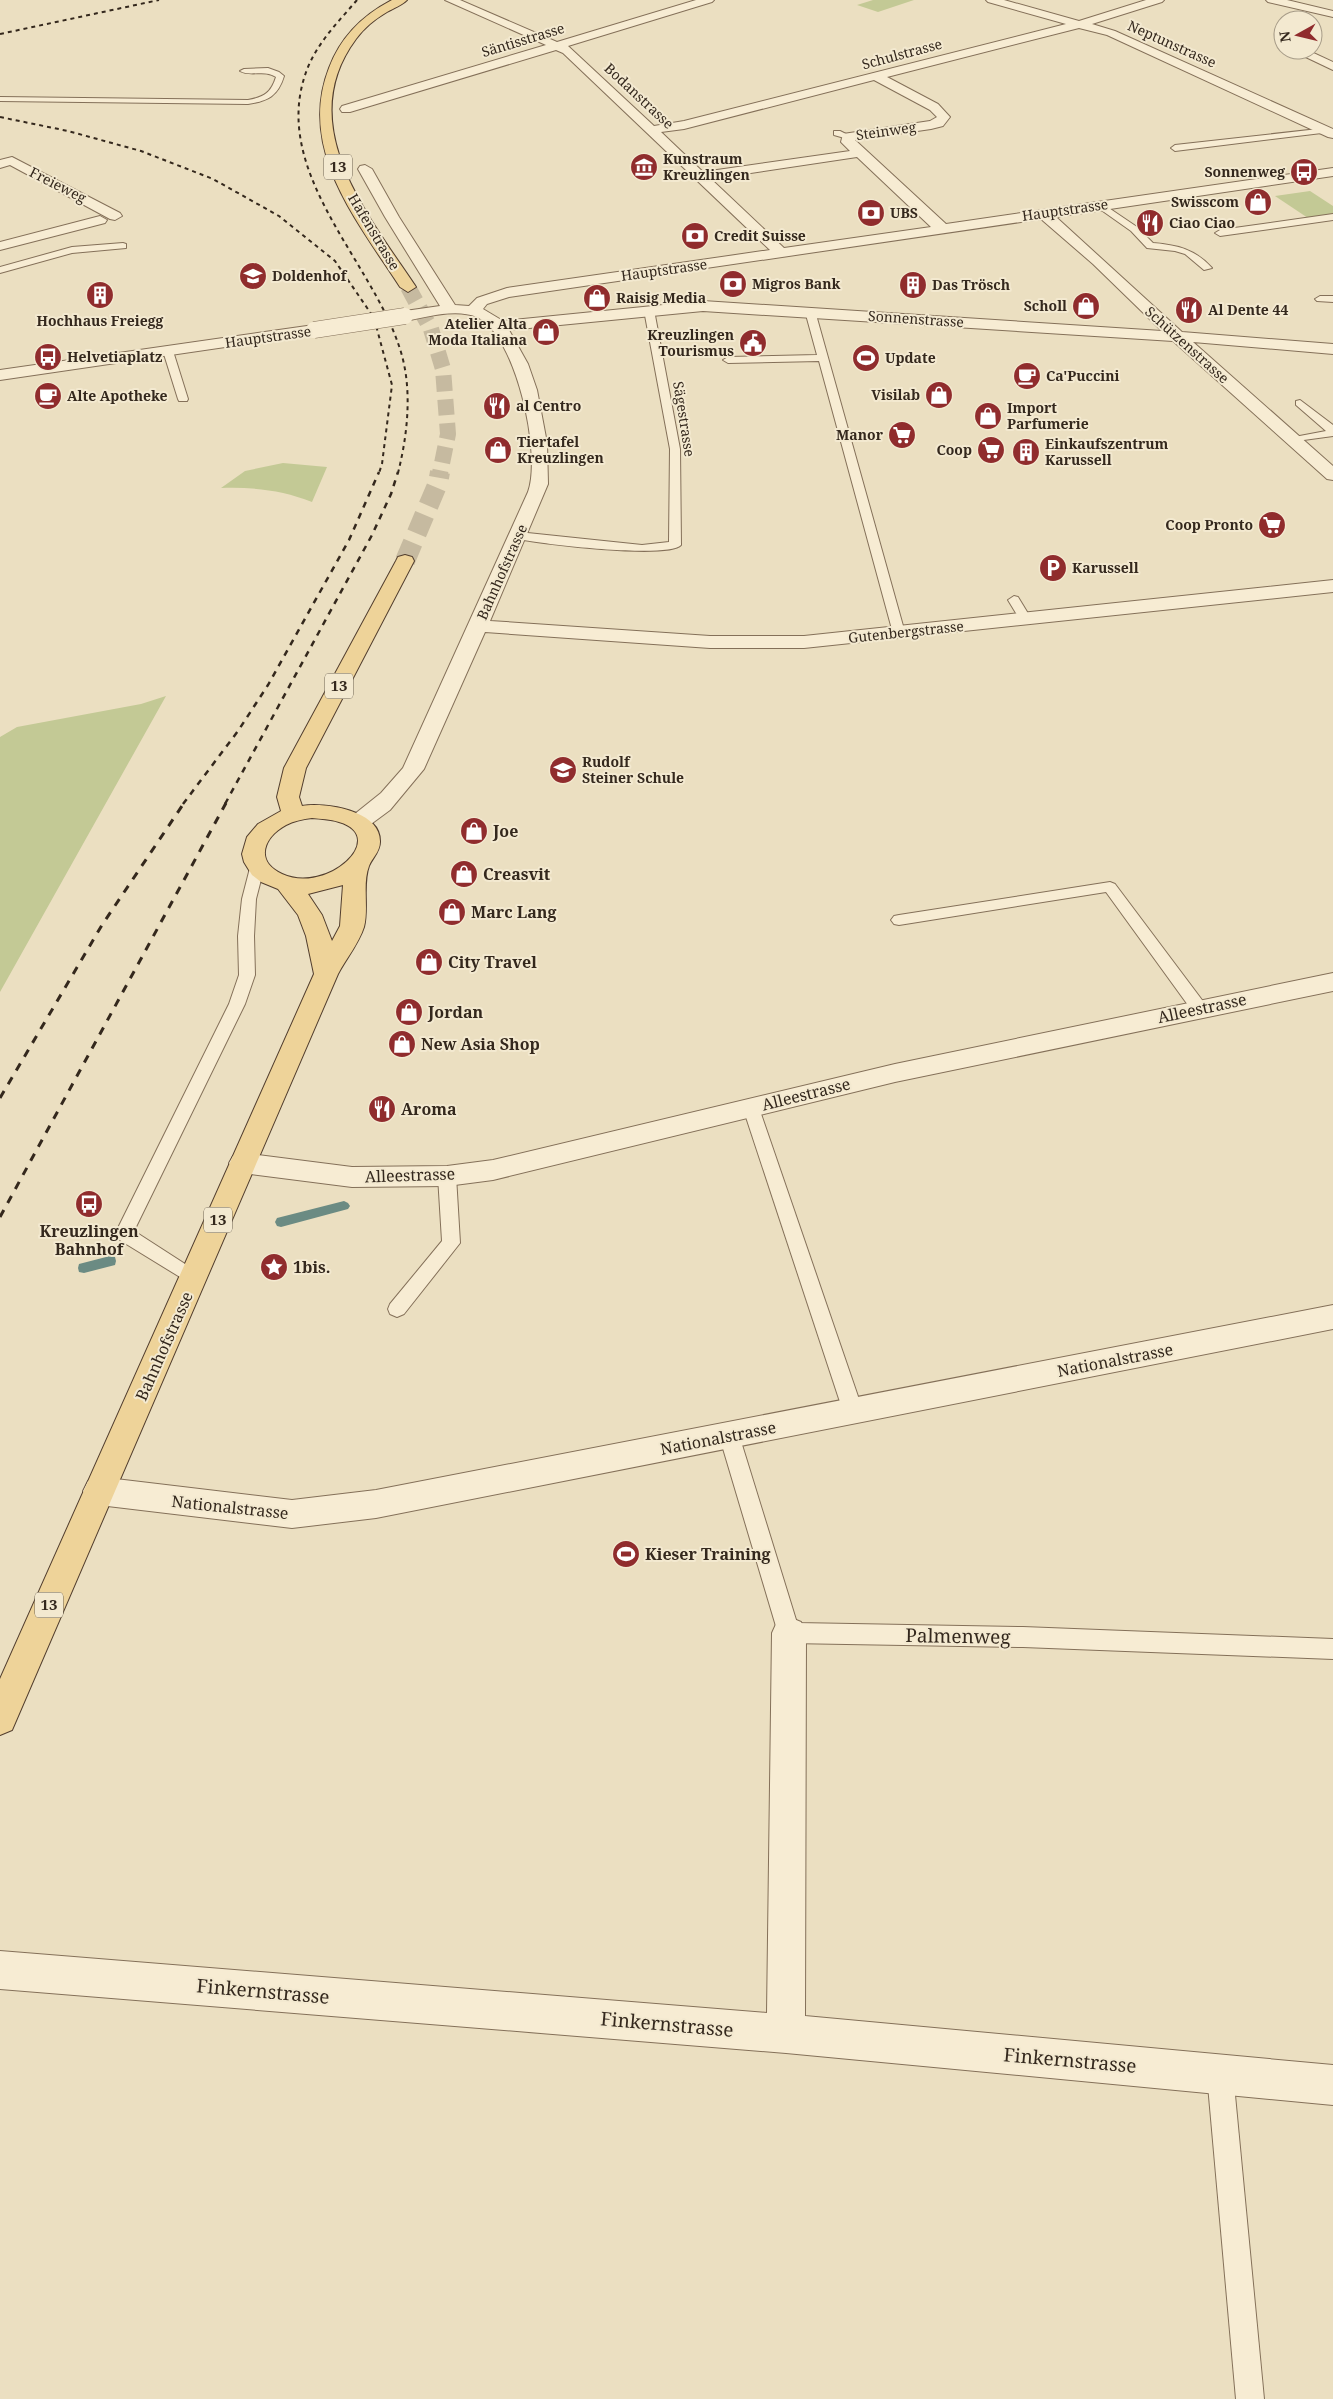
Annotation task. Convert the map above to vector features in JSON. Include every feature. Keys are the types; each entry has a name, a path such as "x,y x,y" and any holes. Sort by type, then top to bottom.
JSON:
{"main road":[{"name":"Hafenstrasse","path":"401,0 362,25 340,54 330,83 326,120 329,147 342,179 408,287"},
{"name":"13","path":"293,814 288,797 295,768 405,561"},
{"path":"330,811 346,815 359,822 368,832 370,844 367,856 358,867 344,876 327,883 306,886 286,884 269,878 257,868 252,856 254,844 262,831 276,821 293,814 330,811"},
{"name":"Bahnhofstrasse","path":"0,1718 326,974 352,926 354,889 358,867"},
{"path":"286,884 303,901 318,930 326,974"}],"street":[{"name":"Bodanstrasse","path":"451,0 568,50 781,253"},
{"name":"Säntisstrasse","path":"346,109 708,0"},
{"name":"Neptunstrasse","path":"992,0 1053,18 1083,23 1150,50 1330,132"},
{"name":"Schulstrasse","path":"652,130 684,125 1083,23 1158,0"},
{"path":"1272,0 1333,14"},
{"path":"1320,60 1333,66"},
{"name":"Steinweg","path":"876,76 934,106 944,116 938,123 931,125 843,135 848,142 941,228"},
{"path":"702,176 860,153"},
{"name":"Freieweg","path":"0,164 12,161 115,216"},
{"name":"Hafenstrasse","path":"365,169 392,217 450,309"},
{"name":"Hauptstrasse","path":"0,375 450,309 473,310 482,302 507,293 1333,172"},
{"name":"Schützenstrasse","path":"1043,213 1098,261 1176,336 1333,475"},
{"name":"Freieweg","path":"0,246 100,220"},
{"path":"671,270 704,306"},
{"name":"Sonnenstrasse","path":"500,326 704,306 810,311 1176,336 1333,349"},
{"name":"Bahnhofstrasse","path":"359,822 377,810 413,769 518,536 539,484 539,437 517,357 500,326 494,319 473,310"},
{"name":"Gutenbergstrasse","path":"478,626 710,642 804,642 1333,586"},
{"name":"Alleestrasse","path":"243,1162 352,1177 447,1176 493,1170 895,1072 1199,1008 1333,982"},
{"name":"Nationalstrasse","path":"99,1492 292,1514 376,1504 1333,1317"},
{"path":"786,2034 789,1633"},
{"name":"Finkernstrasse","path":"0,1970 786,2034 1333,2085"}],"lane":[{"path":"0,99 248,102 267,98 274,93 280,76 277,73 265,70 244,71"},
{"path":"1175,148 1330,132"},
{"path":"1100,205 1134,229 1150,246 1176,248 1200,245"},
{"path":"1220,233 1333,217"},
{"path":"0,270 72,250 123,246"},
{"path":"1176,248 1188,252 1208,268"},
{"path":"1320,299 1333,299"},
{"name":"Sägestrasse","path":"518,536 642,549 675,545 676,449 649,310"},
{"path":"810,311 899,633"},
{"path":"168,351 183,399"},
{"path":"728,360 823,358"},
{"path":"1300,403 1333,432"},
{"path":"1293,440 1333,432"},
{"path":"1014,600 1026,620"},
{"path":"193,1278 124,1234 237,1004 245,982 247,975 246,936 249,899 257,868"},
{"path":"899,920 1110,886 1199,1008"},
{"path":"751,1108 853,1411"},
{"path":"397,1308 451,1243 447,1176"},
{"path":"729,1435 789,1633"},
{"name":"Palmenweg","path":"789,1633 1023,1637 1333,1649"},
{"path":"1220,2074 1250,2399"}],"green space":[{"path":"873,0 914,0 878,12 857,5"},
{"path":"1310,191 1333,206 1333,215 1308,218 1275,196"},
{"path":"283,463 327,467 312,502 268,490 221,488 245,471"},
{"path":"166,696 0,992 0,737 17,727 141,704"}],"waterway":[{"path":"281,1222 344,1206"},
{"path":"84,1268 110,1261"}],"tunnel":[{"path":"408,287 431,329 443,369 448,434 440,473"},
{"path":"405,561 438,483 440,472"}],"railway":[{"path":"0,34 159,0"},
{"path":"357,0 324,40 308,67 299,104 301,141 311,176 327,211 367,279 385,313 399,346 406,377 408,409 398,473"},
{"path":"0,117 68,131 141,151 213,179 279,216 335,261 374,318 392,385 382,464 379,473"},
{"path":"183,804 238,731 268,685 349,540 379,472"},
{"path":"225,804 372,535 391,494 398,472"},
{"path":"0,1098 102,925 184,803"},
{"path":"0,1217 226,803"}],"place":[{"name":"Kunstraum Kreuzlingen","path":"644,167"},
{"name":"Sonnenweg","path":"1304,172"},
{"name":"Swisscom","path":"1258,202"},
{"name":"UBS","path":"871,213"},
{"name":"Ciao Ciao","path":"1150,223"},
{"name":"Credit Suisse","path":"695,236"},
{"name":"Doldenhof","path":"253,276"},
{"name":"Migros Bank","path":"733,284"},
{"name":"Das Trösch","path":"913,285"},
{"name":"Hochhaus Freiegg","path":"100,295"},
{"name":"Raisig Media","path":"597,298"},
{"name":"Scholl","path":"1086,306"},
{"name":"Al Dente 44","path":"1189,310"},
{"name":"Atelier Alta Moda Italiana","path":"546,332"},
{"name":"Kreuzlingen Tourismus","path":"753,343"},
{"name":"Helvetiaplatz","path":"48,357"},
{"name":"Update","path":"866,358"},
{"name":"Ca'Puccini","path":"1027,376"},
{"name":"Visilab","path":"939,395"},
{"name":"Alte Apotheke","path":"48,396"},
{"name":"al Centro","path":"497,406"},
{"name":"Import Parfumerie","path":"988,416"},
{"name":"Manor","path":"902,435"},
{"name":"Tiertafel Kreuzlingen","path":"498,450"},
{"name":"Coop","path":"991,450"},
{"name":"Einkaufszentrum Karussell","path":"1026,452"},
{"name":"Coop Pronto","path":"1272,525"},
{"name":"Karussell","path":"1053,568"},
{"name":"Rudolf Steiner Schule","path":"563,770"},
{"name":"Joe","path":"474,831"},
{"name":"Creasvit","path":"464,874"},
{"name":"Marc Lang","path":"452,912"},
{"name":"City Travel","path":"429,962"},
{"name":"Jordan","path":"409,1012"},
{"name":"New Asia Shop","path":"402,1044"},
{"name":"Aroma","path":"382,1109"},
{"name":"Kreuzlingen Bahnhof","path":"89,1204"},
{"name":"1bis.","path":"274,1267"},
{"name":"Kieser Training","path":"626,1554"}]}
